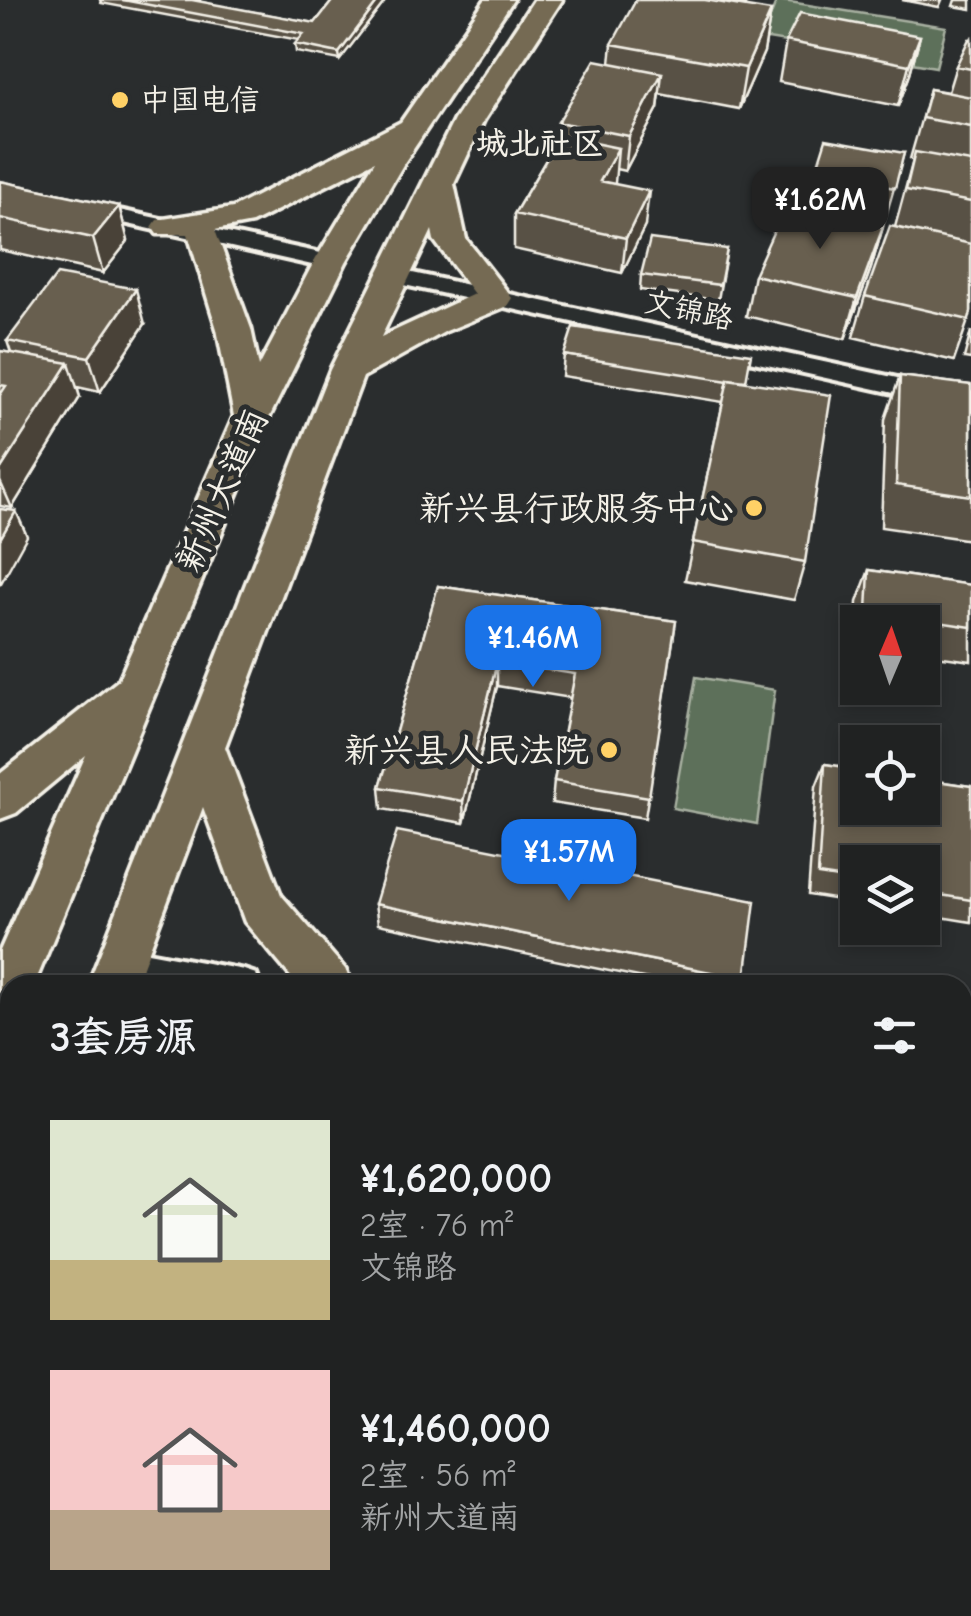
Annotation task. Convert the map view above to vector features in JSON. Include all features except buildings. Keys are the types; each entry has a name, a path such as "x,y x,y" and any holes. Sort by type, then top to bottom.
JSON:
{"main road":[{"name":"新州大道南","path":"7,975 14,942 136,689 252,416 330,262 409,129 499,0"},
{"name":"新州大道南","path":"116,974 348,370 470,120 548,0"},
{"path":"168,227 241,216 337,170 409,129"},
{"path":"348,370 434,323 495,298 450,240 438,184"},
{"path":"203,235 234,330 252,416"},
{"path":"0,800 136,689"},
{"path":"203,746 262,908 319,975"}],"street":[{"path":"56,203 330,262"},
{"name":"文锦路","path":"394,276 971,402"}],"green space":[{"path":"777,0 946,27 936,67 762,38"},
{"path":"696,677 775,690 757,824 673,808"}],"place":[{"name":"中国电信","path":"120,100"},
{"name":"新兴县行政服务中心","path":"754,508"},
{"name":"新兴县人民法院","path":"609,750"}],"district":[{"name":"城北社区","path":"540,143"}]}
